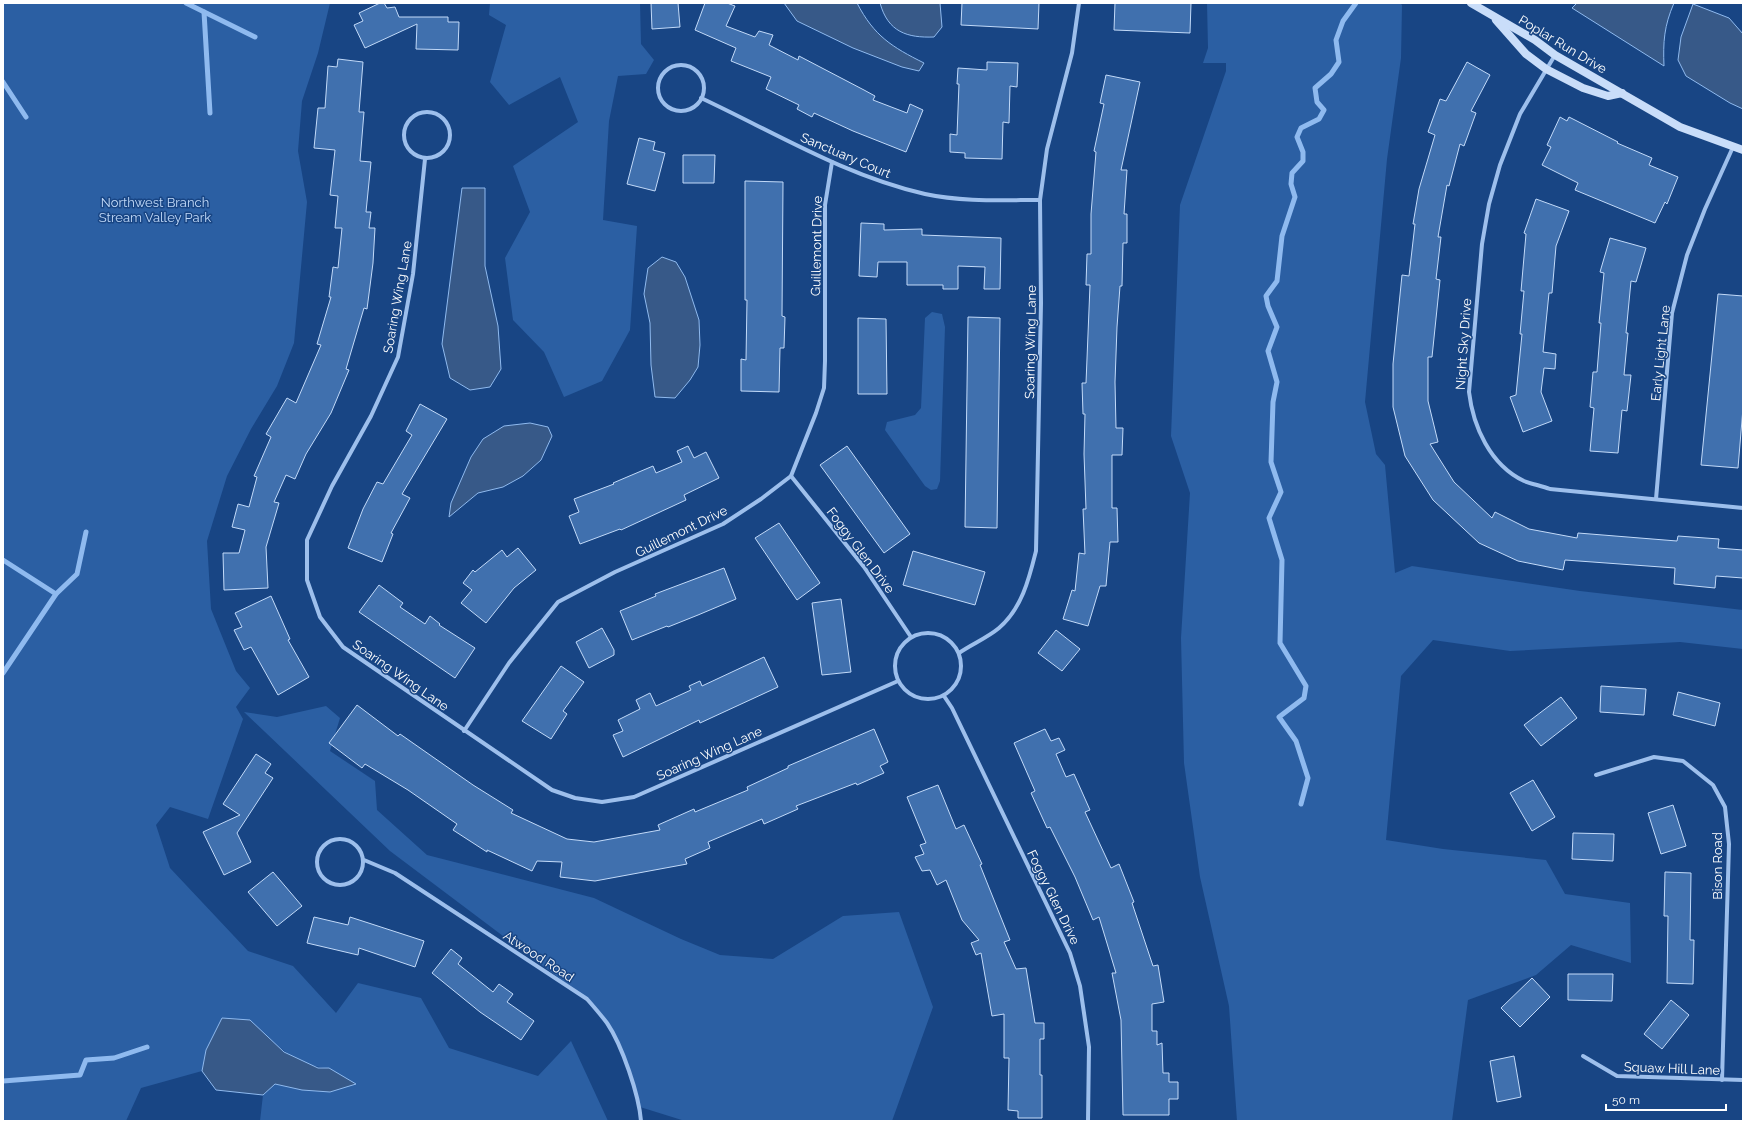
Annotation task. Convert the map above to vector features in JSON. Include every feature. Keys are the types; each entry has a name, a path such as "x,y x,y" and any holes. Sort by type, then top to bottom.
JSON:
{"street":[{"name":"Soaring Wing Lane","path":"959,654 999,628 1019,605 1030,579 1036,551 1041,303 1040,200 1047,150 1072,52 1079,3"},
{"name":"Poplar Run Drive","path":"1471,3 1536,40 1555,55 1680,127 1743,150"},
{"name":"Poplar Run Drive","path":"1492,15 1526,54 1546,69 1583,88 1608,96 1622,93"},
{"name":"Night Sky Drive","path":"1555,55 1520,114 1500,165 1489,204 1482,244 1473,331 1469,392 1472,412 1479,431 1502,466 1523,480 1550,489 1743,508"},
{"path":"684,65 691,68 696,72 703,84 701,98 690,108 682,111 675,110 662,101 658,86 660,78 670,68 684,65"},
{"name":"Sanctuary Court","path":"701,98 832,162 879,182 926,194 979,200 1040,200"},
{"path":"429,112 443,118 448,125 450,140 441,154 434,158 425,159 412,154 407,148 403,134 409,120 414,115 429,112"},
{"name":"Early Light Lane","path":"1656,499 1672,313 1687,255 1705,209 1733,146"},
{"name":"Soaring Wing Lane","path":"425,159 413,274 398,357 371,416 332,486 307,540 307,580 320,617 343,647 552,790 575,798 602,802 634,797 898,681"},
{"name":"Guillemont Drive","path":"464,731 509,663 558,602 615,572 723,524 761,499 791,476 816,413 824,388 825,205 832,162"},
{"name":"Foggy Glen Drive","path":"791,476 864,567 911,637"},
{"path":"922,633 933,633 939,635 953,644 959,654 962,663 958,682 952,690 944,696 934,700 923,700 904,690 898,681 895,671 895,661 903,643 911,637 922,633"},
{"name":"Foggy Glen Drive","path":"944,696 952,708 1070,953 1080,986 1089,1047 1088,1121"},
{"name":"Bison Road","path":"1596,775 1654,756 1683,761 1713,785 1725,807 1729,844 1722,1080"},
{"path":"338,838 352,842 358,846 364,860 363,868 354,881 338,885 330,883 324,878 317,864 320,850 324,844 338,838"},
{"name":"Atwood Road","path":"364,860 396,873 587,999 608,1023 622,1052 640,1107 641,1121"},
{"name":"Squaw Hill Lane","path":"1583,1056 1616,1076 1743,1080"}],"green space":[{"name":"Northwest Branch Stream Valley Park","path":"3,3 330,3 318,53 302,101 298,151 307,202 294,343 277,386 251,429 227,476 207,541 211,609 236,671 250,688 236,707 243,719 208,819 170,807 156,825 170,868 248,951 293,966 336,1013 358,983 421,998 449,1048 538,1076 571,1041 608,1121 260,1121 263,1095 275,1084 302,1090 330,1068 318,1067 306,1063 286,1052 267,1037 250,1020 206,1050 202,1071 141,1088 126,1121 3,1121"},
{"path":"490,3 640,3 641,44 654,60 646,74 618,76 609,121 603,220 637,226 630,330 602,381 564,397 544,352 513,320 505,258 530,212 513,166 578,122 560,77 509,105 490,82 506,25 489,15"},
{"path":"1207,3 1400,3 1402,5 1401,58 1387,159 1365,402 1376,454 1385,465 1395,573 1412,566 1580,591 1743,610 1743,649 1680,642 1510,651 1433,640 1401,676 1386,840 1443,849 1546,860 1565,894 1630,903 1631,963 1571,945 1536,975 1468,1000 1452,1121 1237,1121 1229,1006 1200,877 1184,763 1181,638 1190,493 1171,436 1180,205 1226,71 1226,63 1203,63 1208,48"},
{"path":"932,312 942,314 945,327 940,481 937,489 931,490 925,486 885,430 887,422 915,415 921,408 925,318"},
{"path":"326,706 340,718 330,751 375,781 377,810 427,855 594,898 681,939 720,955 773,959 843,916 899,912 933,1007 892,1121 685,1121 640,1107 622,1052 608,1023 587,999 390,851 244,712 277,717"}],"shaded area":[{"path":"784,3 857,3 863,14 877,32 902,52 924,63 919,71 902,67 853,48 797,21"},
{"path":"880,3 940,3 942,27 934,37 907,34 893,27 888,21"},
{"path":"1577,3 1674,3 1668,19 1665,34 1664,66 1572,8"},
{"path":"1693,4 1729,18 1743,34 1743,109 1730,103 1686,76 1678,60 1681,37"},
{"path":"462,188 485,188 485,266 498,326 501,369 490,387 470,390 450,378 442,344"},
{"path":"662,257 676,262 685,277 699,320 700,345 698,367 690,380 675,398 655,397 651,365 650,323 644,294 648,268"},
{"path":"530,423 548,427 552,436 541,460 523,476 503,487 478,493 449,517 451,503 471,457 483,439 504,426"},
{"path":"222,1018 250,1020 284,1052 318,1068 329,1068 356,1084 330,1092 302,1090 275,1084 263,1095 216,1090 202,1071 206,1050"}],"building":[{"path":"380,3 384,3 387,8 395,7 399,17 448,17 448,22 459,22 458,50 416,49 417,24 365,48 354,25 363,21 359,13"},
{"path":"651,3 678,3 680,27 652,29"},
{"path":"705,3 727,3 735,6 726,26 755,37 759,31 773,35 769,45 798,60 799,56 864,90 875,96 873,100 907,113 910,104 923,110 906,152 853,131 814,113 812,117 797,109 799,105 766,89 771,77 731,61 736,48 695,30"},
{"path":"962,3 1039,3 1038,29 961,25"},
{"path":"1115,3 1191,3 1190,33 1114,30"},
{"path":"338,59 363,62 359,112 364,112 360,161 371,162 366,212 371,212 369,228 375,228 373,263 367,309 364,308 346,369 349,370 331,413 306,454 295,479 286,475 274,502 279,503 266,547 268,588 224,590 223,553 239,553 245,530 232,527 238,504 249,507 257,477 254,476 271,437 266,434 287,398 296,403 321,345 317,344 331,297 329,297 333,267 338,268 342,228 335,228 338,196 330,195 335,150 314,148 318,108 325,108 328,66 337,67"},
{"path":"987,62 1018,63 1017,87 1010,86 1009,123 1003,122 1002,159 965,158 965,153 950,152 950,134 957,135 959,84 957,84 958,68 987,70"},
{"path":"1467,62 1490,75 1471,111 1476,113 1464,146 1460,144 1449,186 1447,185 1438,237 1441,237 1436,279 1440,280 1432,357 1428,357 1428,401 1438,442 1430,444 1454,482 1492,518 1495,512 1529,529 1577,538 1578,533 1677,541 1678,536 1719,539 1718,548 1743,550 1743,578 1716,576 1715,588 1674,584 1675,568 1565,560 1563,570 1518,561 1479,543 1433,500 1405,456 1393,407 1393,364 1402,275 1409,276 1415,224 1413,224 1419,189 1435,135 1428,132 1440,99 1446,101"},
{"path":"1106,75 1140,82 1121,170 1127,170 1124,214 1127,214 1127,243 1123,243 1122,286 1120,286 1117,327 1115,382 1116,428 1123,428 1122,455 1112,455 1112,508 1117,508 1118,542 1110,542 1106,586 1100,586 1088,626 1063,619 1072,590 1075,591 1079,553 1085,554 1083,509 1086,509 1084,454 1085,414 1083,414 1082,383 1086,383 1090,285 1086,285 1087,254 1091,254 1091,214 1096,152 1094,151 1104,104 1100,103"},
{"path":"1560,117 1567,121 1569,117 1618,142 1617,143 1652,158 1649,165 1678,177 1667,204 1665,202 1655,223 1575,190 1578,183 1542,165 1551,147 1547,145"},
{"path":"639,138 655,142 653,150 665,153 655,191 627,184"},
{"path":"683,155 715,155 714,183 683,183"},
{"path":"745,181 783,182 782,316 785,317 784,348 780,348 779,392 741,391 741,359 746,360 747,300 745,300"},
{"path":"1536,199 1569,211 1556,246 1552,293 1549,293 1543,352 1556,354 1555,369 1544,368 1541,392 1552,421 1523,432 1510,397 1516,395 1522,334 1520,334 1524,291 1521,291 1526,234 1524,233"},
{"path":"861,223 884,224 884,230 922,229 922,235 1001,238 1000,289 984,289 985,267 958,266 958,289 943,289 943,285 907,285 907,262 878,262 877,277 859,276"},
{"path":"1610,238 1646,248 1636,282 1631,281 1624,375 1631,375 1627,411 1622,410 1618,453 1590,451 1594,408 1590,407 1593,372 1597,372 1601,323 1599,323 1604,273 1600,272"},
{"path":"1718,294 1743,296 1743,408 1738,468 1701,465"},
{"path":"968,317 1000,318 997,528 965,527"},
{"path":"858,318 886,319 887,394 858,394"},
{"path":"420,404 447,419 402,494 410,498 391,533 393,534 382,562 348,548 363,509 377,482 383,484 412,435 406,431"},
{"path":"688,446 694,458 706,452 719,478 684,495 686,500 621,530 620,529 580,544 569,516 579,512 574,499 614,484 613,483 653,466 656,473 682,462 677,451"},
{"path":"847,446 910,534 884,553 820,465"},
{"path":"779,523 820,583 797,600 755,538"},
{"path":"518,548 536,570 514,588 486,623 461,603 472,590 463,583 473,570 475,572 502,550 507,557"},
{"path":"913,551 985,572 975,605 903,585"},
{"path":"724,568 736,599 632,640 620,611 656,596 655,594"},
{"path":"379,585 403,603 400,607 425,624 430,616 440,624 439,625 475,648 455,678 359,612"},
{"path":"271,596 290,639 288,640 309,677 278,695 251,647 244,650 234,630 242,627 235,613"},
{"path":"841,599 851,672 822,675 812,603"},
{"path":"602,628 614,650 614,655 589,668 576,642"},
{"path":"1056,630 1080,649 1062,671 1038,653"},
{"path":"764,657 778,687 700,723 699,720 623,757 613,735 623,731 618,720 640,709 636,700 650,693 656,706 691,690 689,686 700,681 702,686"},
{"path":"561,666 584,682 563,711 567,714 551,739 522,721"},
{"path":"1601,686 1646,689 1644,715 1600,712"},
{"path":"1678,692 1720,703 1715,726 1673,715"},
{"path":"1561,697 1577,718 1541,746 1524,725"},
{"path":"357,705 398,736 400,734 473,785 513,810 511,813 567,839 594,842 660,830 658,825 694,809 695,812 748,790 747,787 788,768 788,766 874,729 888,762 880,766 884,773 857,785 856,783 796,806 798,809 764,824 762,819 708,842 710,848 685,859 687,864 595,881 560,877 562,862 537,861 532,871 487,850 487,852 453,830 457,824 408,790 365,764 362,768 329,743"},
{"path":"1045,729 1051,741 1059,738 1065,750 1056,754 1066,777 1074,774 1090,810 1085,812 1111,868 1119,864 1134,902 1132,903 1153,966 1158,965 1164,1002 1152,1004 1152,1031 1157,1031 1157,1045 1162,1043 1163,1073 1169,1073 1169,1082 1178,1082 1178,1099 1169,1099 1169,1115 1123,1115 1121,1020 1112,973 1116,973 1099,917 1093,920 1075,877 1050,827 1047,828 1031,793 1035,791 1014,743"},
{"path":"256,754 271,764 265,773 273,778 237,833 251,862 224,875 203,832 240,815 223,804"},
{"path":"1533,780 1555,817 1532,831 1510,793"},
{"path":"938,785 956,829 964,825 982,864 980,865 1010,940 1004,942 1016,969 1026,968 1035,1023 1044,1023 1044,1039 1040,1039 1042,1118 1018,1118 1018,1111 1008,1110 1009,1058 1004,1058 1004,1014 992,1016 981,953 976,955 971,943 979,940 962,920 946,880 937,885 930,870 922,871 915,857 924,854 920,845 926,843 907,797"},
{"path":"1673,805 1686,846 1661,854 1648,813"},
{"path":"1573,833 1614,834 1613,861 1572,859"},
{"path":"273,872 302,906 277,926 248,892"},
{"path":"1665,872 1691,873 1690,940 1694,940 1693,984 1667,983 1668,916 1664,916"},
{"path":"314,917 348,925 350,917 424,941 415,967 359,948 358,955 307,943"},
{"path":"451,949 462,958 458,964 493,992 499,984 513,994 507,1002 534,1021 521,1040 480,1012 432,973"},
{"path":"1568,974 1613,974 1612,1001 1568,1000"},
{"path":"1532,978 1550,997 1520,1027 1501,1008"},
{"path":"1671,1000 1689,1015 1662,1049 1644,1034"},
{"path":"1514,1056 1521,1097 1497,1102 1490,1061"}],"waterway":[{"path":"186,3 255,37"},
{"path":"1301,804 1308,778 1296,741 1279,717 1304,698 1306,686 1280,643 1282,560 1269,518 1281,492 1271,462 1273,402 1277,382 1268,351 1277,327 1268,306 1266,296 1277,281 1282,236 1295,197 1291,184 1292,173 1303,161 1303,152 1297,137 1301,128 1319,119 1324,110 1317,102 1315,88 1331,74 1339,62 1336,40 1343,21 1356,3"},
{"path":"204,12 210,113"},
{"path":"3,82 26,117"},
{"path":"56,594 77,574 86,532"},
{"path":"3,560 56,594 3,673"},
{"path":"3,1081 80,1075 86,1060 114,1058 147,1047"}]}
